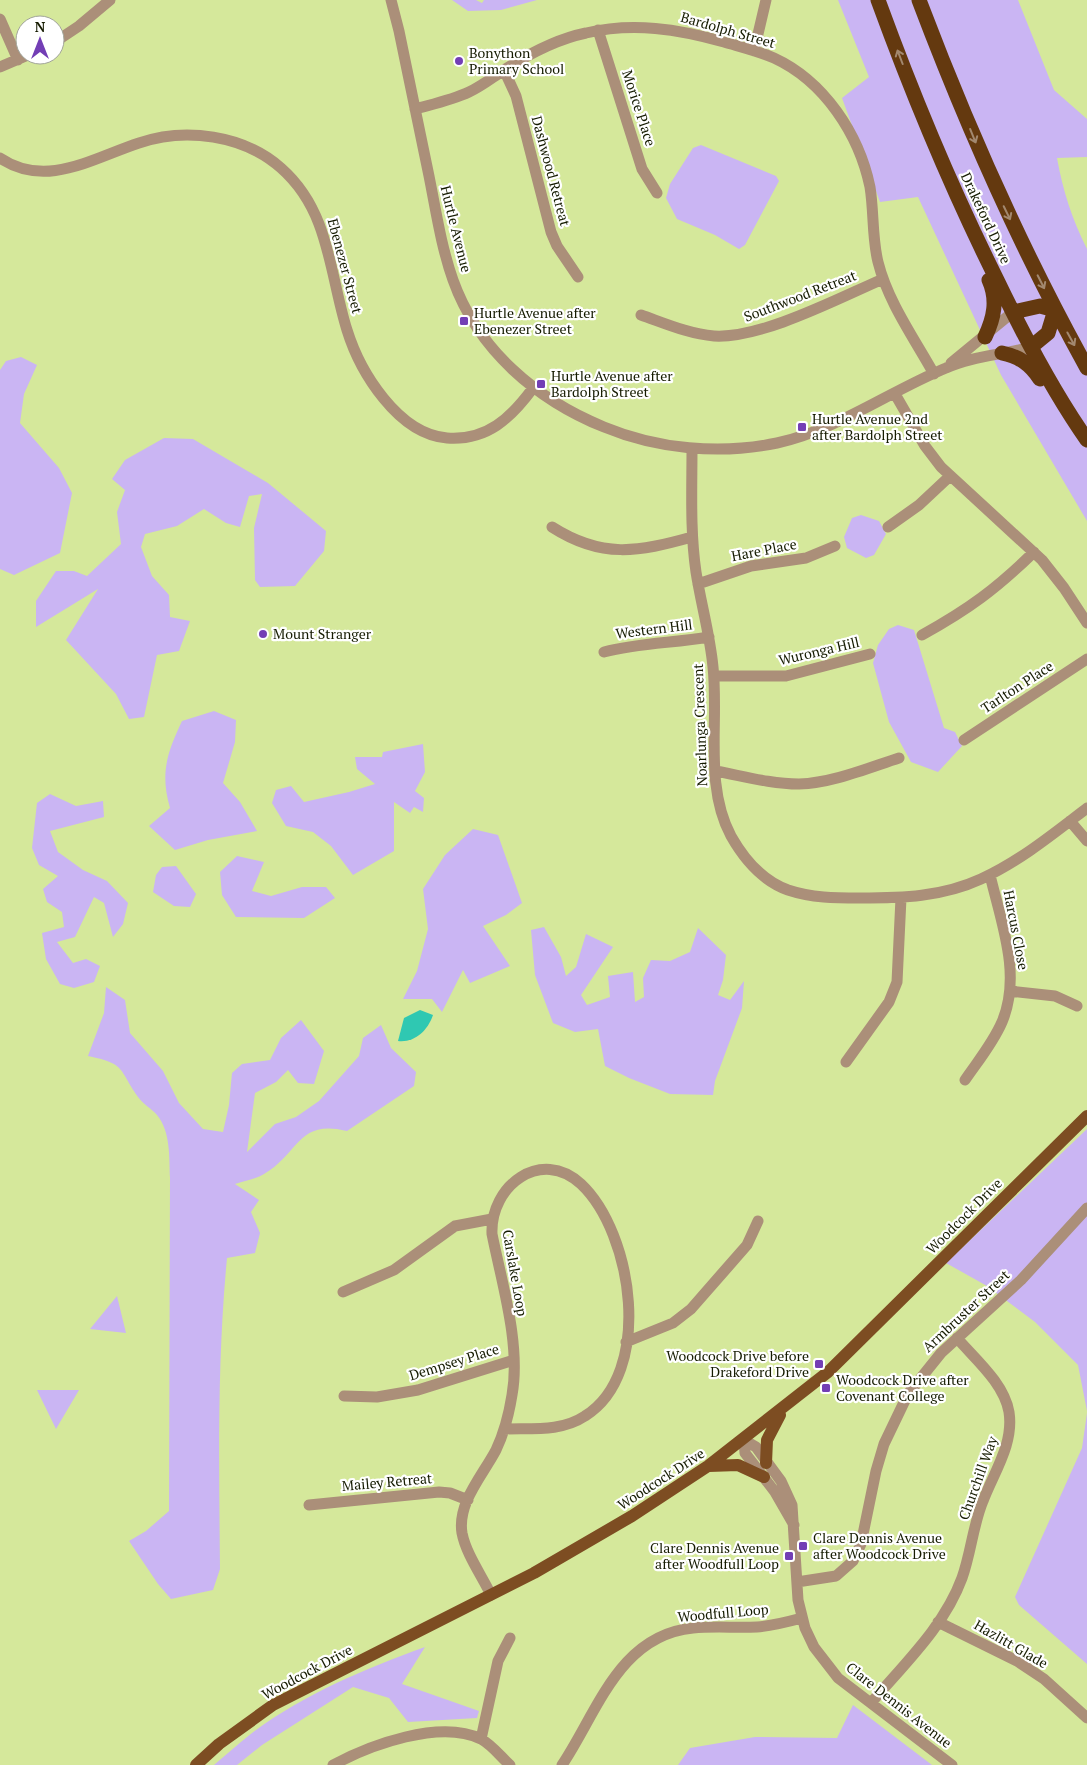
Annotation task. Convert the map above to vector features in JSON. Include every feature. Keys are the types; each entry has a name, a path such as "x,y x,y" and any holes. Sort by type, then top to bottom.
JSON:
{"highway":[{"name":"Drakeford Drive","path":"878,0 919,108 973,232 1031,347 1087,440"},
{"name":"Drakeford Drive","path":"919,0 1000,198 1055,310 1087,368"},
{"path":"973,232 974,248 994,291 995,310 985,337"},
{"path":"1013,312 1040,306 1055,310 1048,333 1031,347"},
{"path":"1002,353 1015,356 1033,368 1058,407 1076,423"}],"main road":[{"name":"Woodcock Drive","path":"196,1765 219,1744 273,1706 534,1574 632,1516 744,1440 828,1372 890,1313 1075,1125 1087,1109"},
{"name":"Woodcock Drive","path":"1075,1125 1087,1116"},
{"path":"766,1463 767,1440 784,1408"},
{"path":"708,1466 738,1465 764,1477"}],"street":[{"path":"65,36 80,26 110,0"},
{"name":"Hurtle Avenue","path":"391,0 442,242 454,283 472,320 487,342 533,388 571,413 615,432 661,444 692,448 742,448 775,443 805,435 840,422 934,374 985,337 1004,318 1013,312"},
{"path":"754,51 766,0"},
{"path":"0,19 15,44"},
{"name":"Bardolph Street","path":"415,109 468,92 531,53 557,41 598,30 642,27 670,29 754,51 793,69 811,83 834,108 855,143 870,187 876,252 883,279 934,374"},
{"name":"Morice Place","path":"598,30 642,169 657,193"},
{"path":"0,67 15,61"},
{"name":"Dashwood Retreat","path":"504,70 516,96 551,232 557,246 578,276"},
{"name":"Ebenezer Street","path":"0,158 16,167 32,172 48,173 64,170 140,142 165,136 206,136 239,143 280,166 306,197 324,236 338,301 352,345 372,382 397,414 418,430 434,436 458,439 475,436 505,421 533,388"},
{"name":"Southwood Retreat","path":"640,315 713,336 742,335 770,327 883,279"},
{"name":"Hurtle Avenue","path":"946,367 1031,347"},
{"path":"896,394 925,446 950,476 1034,552 1064,588 1087,623"},
{"name":"Noarlunga Crescent","path":"692,448 692,537 714,676 716,771 720,806 727,827 742,854 760,873 786,889 821,898 902,898 943,892 990,875 1012,863 1087,808"},
{"path":"888,526 919,505 950,476"},
{"path":"552,527 567,537 607,550 648,549 692,537"},
{"name":"Hare Place","path":"698,584 751,566 806,558 835,546"},
{"path":"922,634 977,603 998,587 1034,552"},
{"name":"Western Hill","path":"604,652 631,645 680,642 709,637"},
{"name":"Wuronga Hill","path":"714,676 786,676 870,654"},
{"name":"Tarlton Place","path":"964,740 1087,659"},
{"path":"716,771 773,782 801,784 820,781 899,758"},
{"path":"1070,821 1087,841"},
{"name":"Harcus Close","path":"965,1080 994,1038 1003,1020 1010,991 1010,965 990,875"},
{"path":"846,1062 889,1002 897,982 902,898"},
{"name":"Harcus Close","path":"1010,991 1055,996 1077,1006"},
{"name":"Carslake Loop","path":"491,1595 463,1534 463,1510 496,1449 504,1429 512,1395 514,1360 492,1234 492,1219 500,1198 509,1186 532,1172 544,1170 557,1171 569,1176 580,1184 604,1216 622,1258 627,1293 626,1342 621,1367 614,1384 599,1405 586,1416 557,1428 504,1429"},
{"name":"Armbruster Street","path":"798,1582 836,1576 853,1561 861,1544 876,1470 895,1418 924,1372 957,1338 1021,1280 1087,1208"},
{"path":"343,1292 394,1270 454,1226 492,1219"},
{"path":"626,1342 673,1324 691,1309 747,1245 758,1221"},
{"name":"Churchill Way","path":"871,1703 938,1622 962,1577 981,1504 1006,1449 1010,1427 1009,1412 1002,1392 957,1338"},
{"name":"Dempsey Place","path":"344,1396 377,1397 418,1390 514,1360"},
{"name":"Clare Dennis Avenue","path":"744,1440 745,1453 775,1492 794,1525"},
{"name":"Clare Dennis Avenue","path":"744,1440 756,1447 781,1482 792,1505 802,1618 814,1647 825,1664 838,1678 952,1765"},
{"name":"Mailey Retreat","path":"309,1505 438,1492 450,1493 468,1500"},
{"name":"Woodfull Loop","path":"562,1765 616,1675 629,1659 651,1642 668,1634 686,1629 759,1627 802,1618"},
{"name":"Hazlitt Glade","path":"938,1622 1017,1661 1044,1679 1087,1718"},
{"path":"481,1739 498,1661 510,1638"},
{"path":"333,1765 370,1746 410,1736 451,1733 481,1739 510,1765"}],"shaded area":[{"path":"452,0 476,0 482,3 484,0 537,0 501,10 468,11"},
{"path":"838,0 1018,0 1054,90 1087,119 1087,157 1057,158 1069,205 1087,249 1087,521 1001,375 918,197 880,202 842,98 869,77"},
{"path":"701,145 776,176 779,181 745,245 739,249 715,235 677,219 666,198 670,184 693,148"},
{"path":"21,357 37,365 24,394 20,423 59,468 72,493 60,553 14,575 0,569 0,370 6,361"},
{"path":"164,438 193,439 268,483 326,531 324,551 295,586 260,587 255,580 254,528 262,494 249,496 240,527 226,523 204,509 177,526 145,534 141,547 152,576 169,595 170,617 190,621 179,651 157,655 144,717 129,719 116,694 66,640 98,589 36,627 36,601 56,571 74,571 87,576 121,544 117,512 125,490 112,479 125,460"},
{"path":"861,515 879,521 886,534 874,555 866,558 847,548 844,537 852,518"},
{"path":"898,625 914,630 944,728 955,732 962,746 938,772 911,762 889,722 873,663 878,645 889,629"},
{"path":"214,711 236,720 235,742 223,783 240,802 257,831 208,840 175,850 149,826 170,808 165,774 169,753 182,721"},
{"path":"423,744 425,772 415,791 424,798 423,812 414,807 410,813 394,802 394,851 353,875 331,846 313,832 286,826 272,803 276,790 291,786 304,802 375,784 357,769 355,757 382,757 383,752"},
{"path":"50,794 76,806 103,801 104,817 50,831 58,852 83,870 107,881 128,903 123,924 113,937 104,903 94,897 75,937 57,942 73,963 86,959 100,966 94,982 74,988 60,984 46,959 42,933 64,927 62,912 47,902 43,889 58,876 39,865 32,848 37,803"},
{"path":"473,829 498,835 522,903 506,915 483,926 510,966 470,983 463,970 442,1012 432,999 403,999 417,971 428,929 423,889 445,855"},
{"path":"237,856 264,862 252,891 271,896 302,887 326,887 335,898 304,918 236,917 222,895 220,872"},
{"path":"176,866 196,894 190,907 174,906 153,892 156,875 162,867"},
{"path":"544,927 561,957 566,976 576,967 586,934 613,947 581,995 587,1005 610,997 608,976 633,972 635,1002 644,997 643,978 651,960 670,961 690,952 698,928 726,955 723,980 718,995 730,1000 744,981 742,1008 715,1081 713,1095 670,1094 629,1078 605,1066 598,1029 575,1032 553,1023 535,975 531,930"},
{"path":"106,987 125,1000 130,1033 163,1071 179,1103 203,1129 223,1132 229,1105 232,1073 242,1064 270,1060 281,1038 301,1020 324,1051 314,1084 298,1083 288,1070 276,1082 255,1093 247,1152 275,1124 296,1117 319,1101 359,1056 363,1038 381,1025 391,1048 416,1072 414,1086 347,1131 318,1130 308,1134 276,1166 254,1179 235,1184 259,1200 251,1212 260,1233 255,1253 227,1258 220,1375 220,1569 213,1590 171,1599 158,1584 129,1541 146,1531 169,1511 170,1178 168,1145 162,1122 138,1097 120,1069 109,1062 88,1056 104,1013"},
{"path":"1087,1129 1087,1411 1078,1365 1035,1322 987,1286 946,1263"},
{"path":"117,1296 126,1333 90,1329"},
{"path":"37,1390 79,1390 56,1429"},
{"path":"1087,1413 1087,1664 1019,1605 1015,1597 1082,1448"},
{"path":"425,1647 402,1684 479,1711 477,1718 408,1722 389,1698 353,1687 262,1745 237,1765 214,1765 252,1733 314,1694 380,1664"},
{"path":"853,1705 932,1765 678,1765 690,1748 755,1737 837,1738"}],"water":[{"path":"420,1010 433,1015 428,1026 415,1038 398,1041 404,1018"}],"place":[{"name":"Bonython Primary School","path":"459,61"},
{"name":"Hurtle Avenue after Ebenezer Street","path":"464,321"},
{"name":"Hurtle Avenue after Bardolph Street","path":"541,384"},
{"name":"Hurtle Avenue 2nd after Bardolph Street","path":"802,427"},
{"name":"Mount Stranger","path":"263,634"},
{"name":"Woodcock Drive before Drakeford Drive","path":"819,1364"},
{"name":"Woodcock Drive after Covenant College","path":"826,1388"},
{"name":"Clare Dennis Avenue after Woodcock Drive","path":"803,1546"},
{"name":"Clare Dennis Avenue after Woodfull Loop","path":"789,1556"}]}
